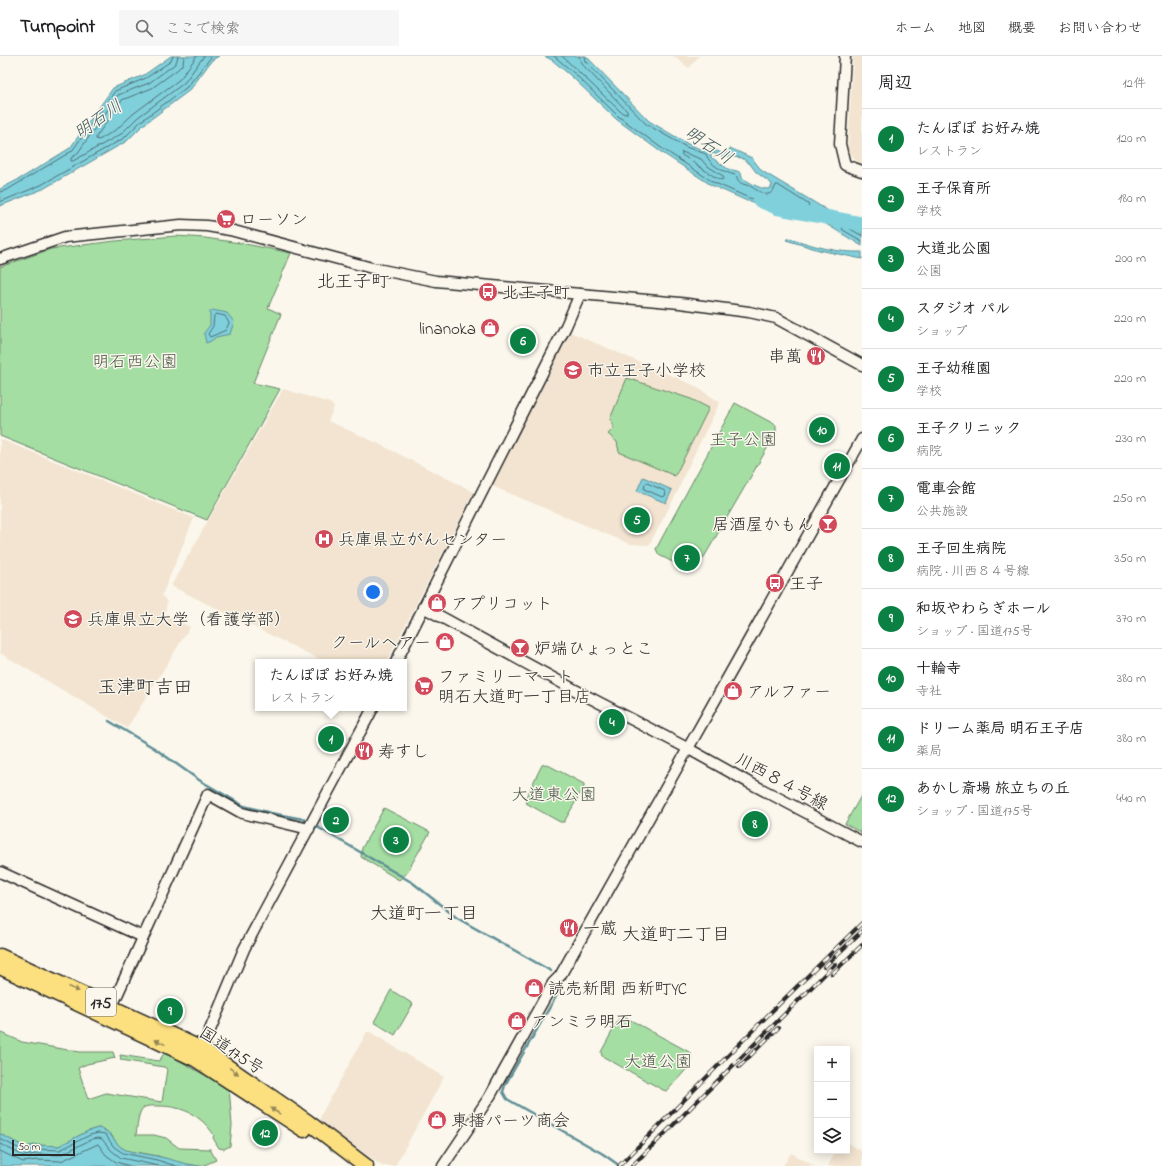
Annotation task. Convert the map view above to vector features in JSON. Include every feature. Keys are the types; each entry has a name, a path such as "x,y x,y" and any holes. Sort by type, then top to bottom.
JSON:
{"highway":[{"name":"国道175号","path":"0,956 109,1012 198,1054 308,1122 366,1166"},
{"name":"国道175号","path":"0,967 109,1012"},
{"name":"国道175号","path":"198,1054 353,1166"}],"street":[{"path":"845,56 840,144 845,165 862,171"},
{"path":"0,259 65,237 181,225 207,226 230,230 404,276 436,281 728,308 776,318 862,365"},
{"path":"397,659 497,464 566,326 580,294"},
{"path":"443,1166 490,1096 553,983 560,976 862,439"},
{"name":"川西８４号線","path":"423,607 575,690 862,842"},
{"path":"198,1054 244,948 371,711"},
{"path":"109,1012 208,794 242,813 309,829"},
{"path":"0,872 143,937"}],"shaded area":[{"path":"673,56 699,56 689,68"},
{"path":"853,56 862,56 862,166 859,166 848,149"},
{"path":"570,332 693,385 720,402 684,475 679,489 649,545 630,544 492,486"},
{"name":"兵庫県立がんセンター","path":"283,389 330,403 334,407 328,421 377,443 474,492 387,659 319,659 171,586"},
{"path":"0,439 194,518 162,595 167,602 165,614 190,627 127,728 0,653"},
{"path":"367,1032 370,1032 444,1077 395,1166 382,1166 320,1121 321,1115"},
{"path":"850,1145 862,1151 862,1166 828,1166 834,1154 850,1154"},
{"path":"791,1153 815,1166 783,1166"}],"green space":[{"name":"明石西公園","path":"176,236 240,243 291,253 268,308 281,314 253,383 280,389 207,520 0,436 0,267 51,249 115,241"},
{"path":"627,378 691,399 709,408 675,476 619,452 617,442 608,434 613,429 613,424 610,419"},
{"name":"王子公園","path":"735,403 776,425 776,433 696,571 692,572 659,555 656,549"},
{"name":"大道東公園","path":"546,764 584,784 584,787 564,822 560,822 526,803 525,799 542,765"},
{"path":"862,796 862,833 845,824"},
{"path":"384,808 430,832 406,874 399,880 361,857 362,848"},
{"path":"391,990 413,1004 395,1035 374,1022"},
{"name":"大道公園","path":"625,1017 691,1053 691,1064 667,1091 602,1056 601,1052 619,1019"},
{"path":"0,1032 22,1042 80,1052 113,1052 115,1058 87,1064 78,1068 88,1099 106,1093 162,1102 167,1069 164,1067 121,1060 120,1055 159,1061 165,1052 199,1072 229,1087 232,1125 230,1146 224,1149 219,1148 213,1138 214,1135 209,1128 190,1113 167,1106 149,1106 141,1110 136,1135 154,1135 166,1138 179,1148 210,1149 216,1160 199,1166 183,1164 158,1156 125,1150 117,1144 112,1136 104,1129 98,1128 88,1131 59,1146 35,1145 25,1147 0,1134"}],"water":[{"path":"171,56 219,56 212,60 190,90 143,125 127,141 43,189 0,206 0,189 23,177 70,148 113,88 144,75"},
{"path":"544,56 586,56 649,121 688,144 703,150 714,150 722,153 729,152 730,148 752,158 762,171 862,231 862,246 826,224 809,211 802,212 747,201 711,185 658,150 616,119 552,60","holes":["715,153 716,155 742,158 750,164 756,172 772,184 771,188 760,188 742,178 741,173 728,169 711,157 711,154"]},
{"path":"790,238 825,248 862,252 862,259 819,250 786,240"},
{"path":"212,310 227,313 234,322 230,334 216,337 206,343 204,333 210,325 210,312"},
{"path":"643,477 672,490 666,503 637,491"},
{"path":"98,1128 107,1132 118,1145 126,1150 199,1166 0,1166 0,1134 25,1147 35,1145 59,1146 88,1131"}],"waterway":[{"name":"明石川","path":"760,200 779,208 862,224"},
{"path":"109,721 154,748 199,780 244,806 303,819 309,823"},
{"path":"314,825 413,883 457,918 551,971"},
{"path":"562,986 505,1085 503,1092 507,1099 603,1154 620,1166"}],"railway":[{"path":"619,1166 771,1012 862,923"},
{"path":"824,967 862,931"},
{"path":"832,974 862,945"},
{"path":"632,1166 835,964"},
{"path":"739,1067 778,1028"}],"place":[{"name":"ローソン","path":"226,219"},
{"name":"北王子町","path":"488,292"},
{"name":"linanoka","path":"490,328"},
{"name":"王子クリニック","path":"523,341"},
{"name":"串萬","path":"816,356"},
{"name":"市立王子小学校","path":"573,370"},
{"name":"十輪寺","path":"822,430"},
{"name":"ドリーム薬局 明石王子店","path":"837,466"},
{"name":"王子幼稚園","path":"637,520"},
{"name":"居酒屋かもん","path":"828,524"},
{"name":"兵庫県立がんセンター","path":"324,539"},
{"name":"電車会館","path":"687,558"},
{"name":"王子","path":"775,583"},
{"name":"アプリコット","path":"437,603"},
{"name":"兵庫県立大学（看護学部）","path":"73,619"},
{"name":"クールヘアー","path":"445,642"},
{"name":"炉端ひょっとこ","path":"520,648"},
{"name":"ファミリーマート 明石大道町一丁目店","path":"424,686"},
{"name":"アルファー","path":"733,691"},
{"name":"スタジオ パル","path":"612,722"},
{"name":"たんぽぽ お好み焼","path":"331,739"},
{"name":"寿すし","path":"364,751"},
{"name":"王子保育所","path":"336,820"},
{"name":"王子回生病院","path":"755,824"},
{"name":"大道北公園","path":"396,840"},
{"name":"一蔵","path":"569,928"},
{"name":"読売新聞 西新町YC","path":"534,988"},
{"name":"和坂やわらぎホール","path":"170,1011"},
{"name":"アンミラ明石","path":"517,1021"},
{"name":"東播パーツ商会","path":"437,1120"},
{"name":"あかし斎場 旅立ちの丘","path":"265,1133"}],"district":[{"name":"北王子町","path":"353,281"},
{"name":"玉津町吉田","path":"145,686"},
{"name":"大道町一丁目","path":"424,913"},
{"name":"大道町二丁目","path":"676,934"}]}
